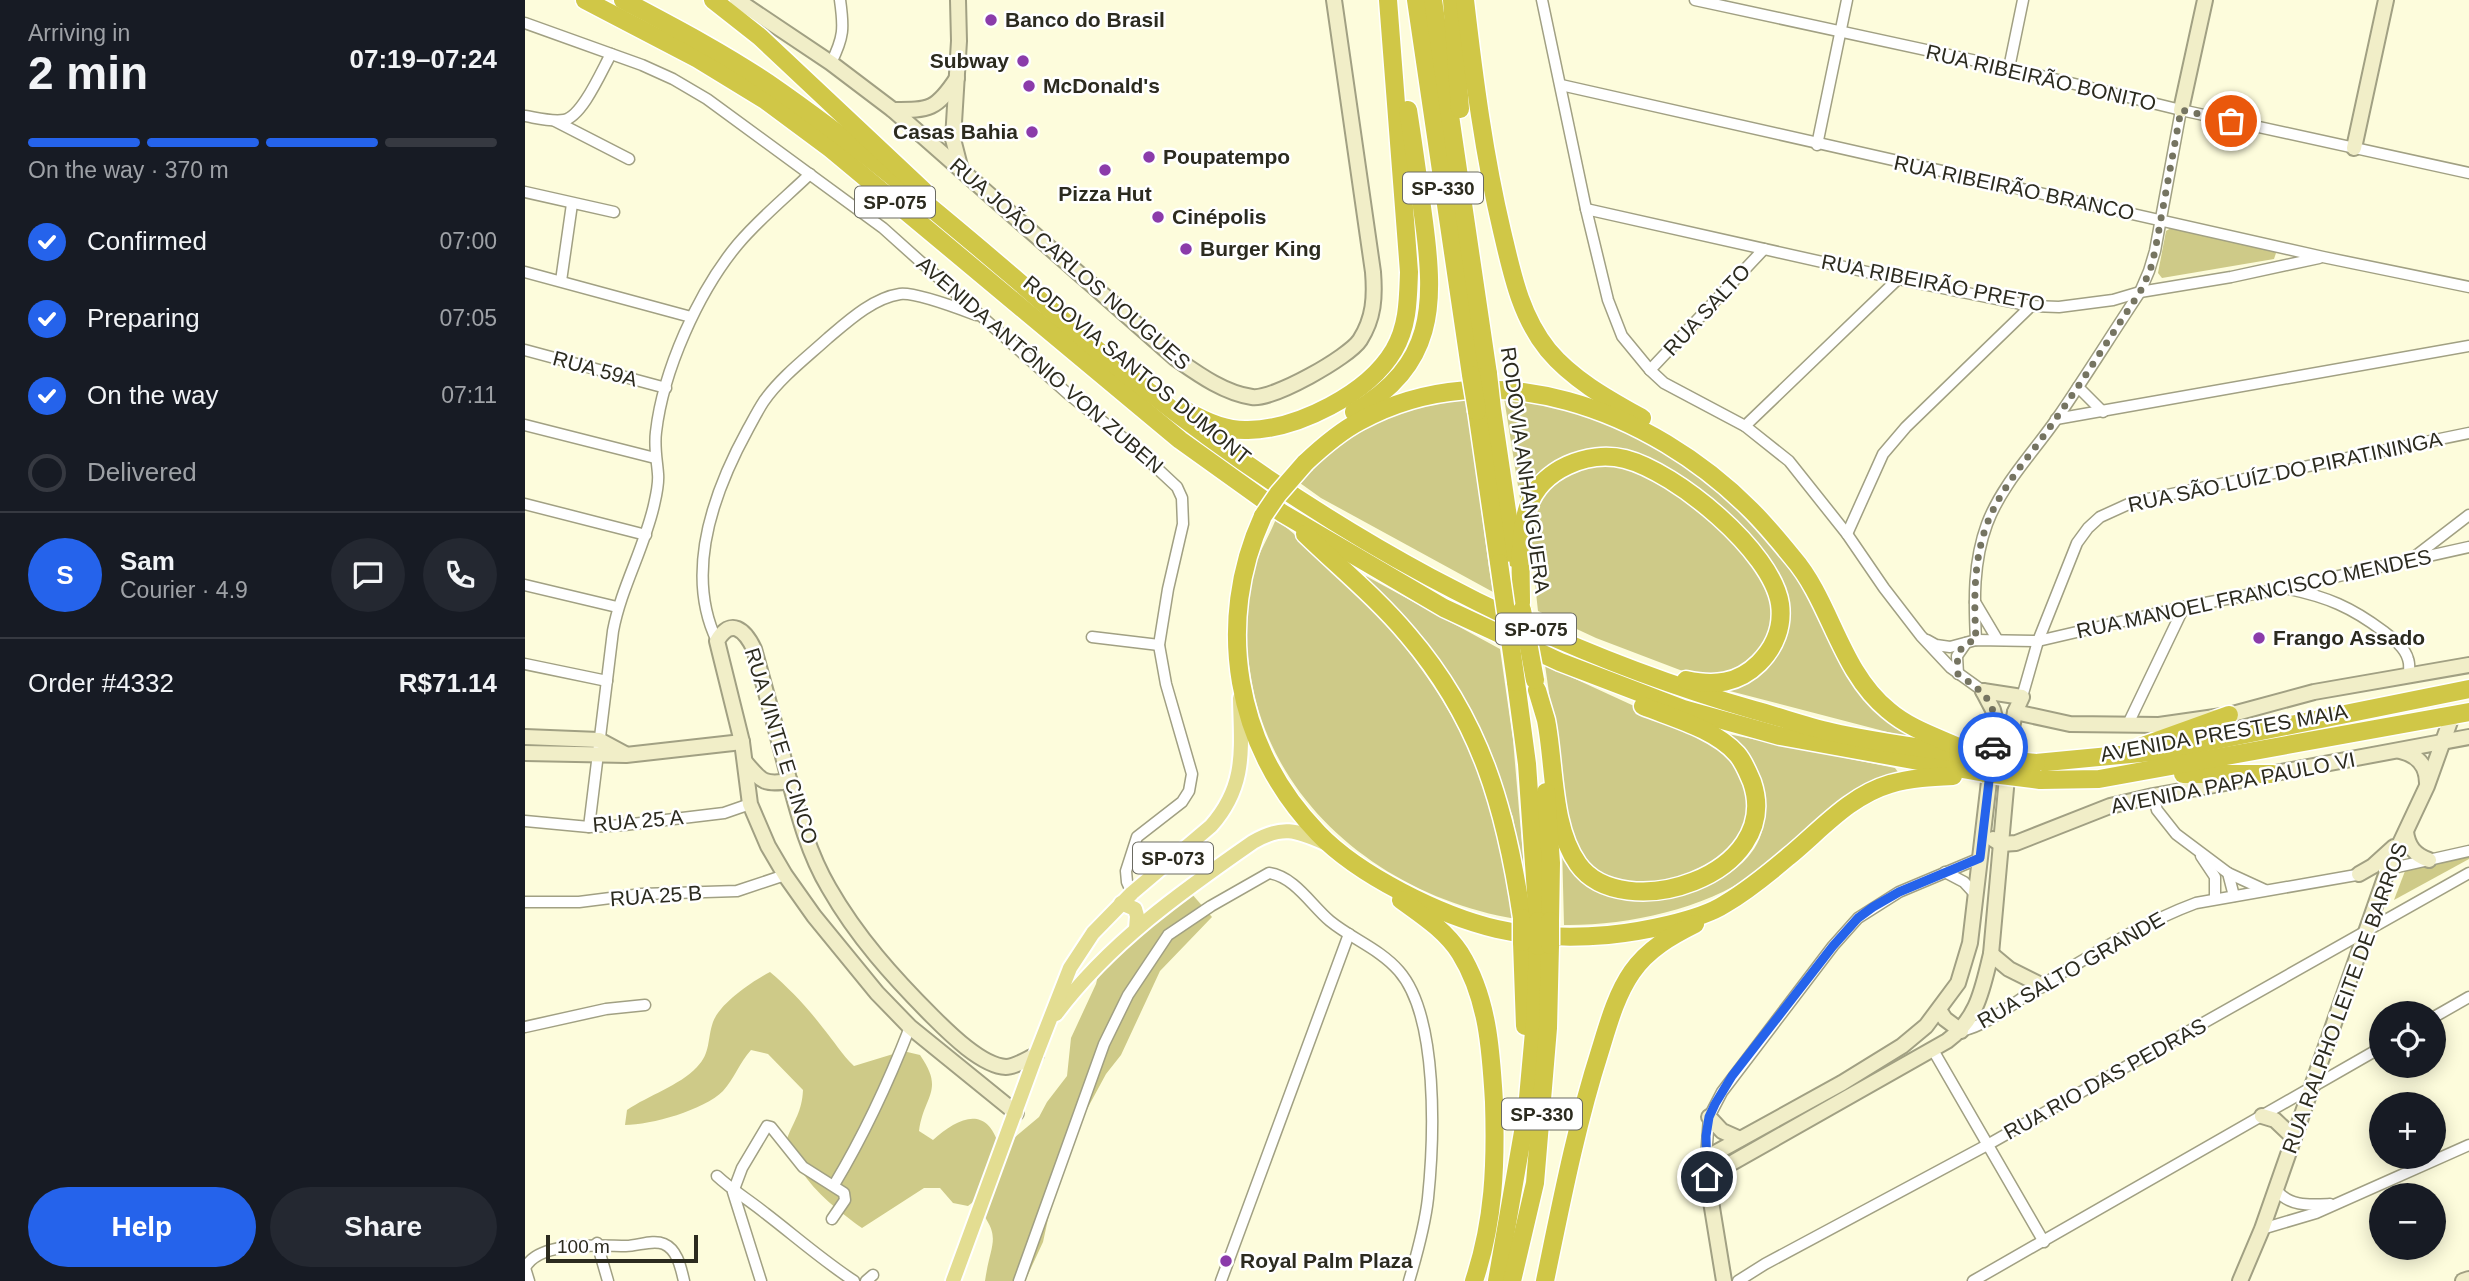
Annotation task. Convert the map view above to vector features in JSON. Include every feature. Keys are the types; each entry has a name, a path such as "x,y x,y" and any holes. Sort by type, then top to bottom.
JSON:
{"highway":[{"name":"RODOVIA SANTOS DUMONT","path":"585,0 608,10 765,100 831,149 1180,440 1282,513 1444,608 1560,662 1683,709 1780,736 1980,764"},
{"name":"RODOVIA SANTOS DUMONT","path":"623,0 684,32 765,82 839,135 1015,278 1135,382 1257,472 1361,540 1456,593 1585,650 1676,686 1825,731 1980,764"},
{"path":"713,0 760,37 1015,278"},
{"path":"1135,382 1214,425 1247,430 1265,428 1304,417 1339,401 1371,379 1393,351 1408,308 1409,272 1389,0"},
{"path":"1389,0 1428,251 1430,289 1427,320 1416,352 1385,389 1373,401 1314,441 1300,462 1278,485 1254,535 1245,561 1236,611 1236,632 1247,713 1272,772 1308,822 1332,847 1436,925 1460,953 1471,974 1487,1027 1493,1076 1496,1171 1487,1234 1474,1281"},
{"name":"RODOVIA ANHANGUERA","path":"1416,0 1485,410 1536,685 1551,863 1537,920"},
{"name":"RODOVIA ANHANGUERA","path":"1433,0 1467,221 1479,374"},
{"path":"1452,0 1467,221"},
{"path":"1465,0 1477,103 1489,175 1516,288 1525,313 1539,337 1565,368 1582,382 1684,444 1743,490 1768,516 1796,561 1858,676 1876,698 1913,727 1980,764"},
{"path":"1300,462 1359,421 1407,401 1458,390 1505,390 1543,394 1624,420 1678,451 1719,481 1752,510 1796,561"},
{"name":"RODOVIA ANHANGUERA","path":"1485,410 1499,562 1528,777 1537,920 1535,1021 1527,1109 1497,1281"},
{"path":"1521,606 1521,554 1528,505 1539,488 1553,474 1571,464 1591,458 1610,457 1626,460 1671,481 1714,512 1748,546 1775,587 1780,604 1780,623 1775,641 1765,656 1744,674 1718,684 1681,679 1585,650"},
{"path":"1282,513 1408,634 1440,677 1487,765 1513,856 1537,920 1537,944"},
{"path":"1536,685 1546,721 1564,833 1578,864 1593,879 1623,891 1645,892 1672,888 1725,866 1742,849 1752,831 1757,803 1749,774 1738,755 1713,736 1617,696 1560,662"},
{"name":"AVENIDA PRESTES MAIA","path":"2038,772 2093,758 2162,751 2469,689"},
{"name":"AVENIDA PRESTES MAIA","path":"1980,764 2099,779 2461,714"},
{"path":"2093,758 2148,745 2182,730 2229,715"},
{"path":"1545,1281 1584,1099 1620,995 1630,975 1650,951 1667,938 1723,906 1788,857 1850,803 1890,784 1929,777 1959,776 1980,764"},
{"path":"2099,779 2164,774 2273,774"},
{"path":"1366,871 1406,894 1450,913 1495,929 1518,933 1566,936 1611,934 1667,924 1723,906"},
{"name":"RODOVIA ANHANGUERA","path":"1512,1281 1526,1231 1535,1183 1543,1108 1537,944"},
{"path":"1521,1281 1526,1231"}],"main road":[{"name":"SP-073","path":"953,1281 1051,1020 1059,990 1070,968 1093,933 1127,898 1211,826 1222,813 1234,790 1239,776 1240,675"},
{"name":"SP-073","path":"1051,1020 1072,992 1115,947 1215,868 1270,832 1290,830 1332,847"},
{"path":"1127,898 1135,909 1136,929"}],"street":[{"name":"RUA JOÃO CARLOS NOUGUES","path":"737,0 831,62 893,110 1175,358 1207,380 1255,398 1282,390 1343,355 1359,342 1375,302 1334,0"},
{"path":"831,62 842,41 844,30 840,0"},
{"path":"958,0 953,139 961,172"},
{"path":"1542,0 1586,209 1608,300 1622,336 1664,383 1745,426 1789,461 1847,534 1921,636 1958,674 1983,691 2022,697"},
{"name":"RUA RIBEIRÃO BONITO","path":"1695,0 2009,68 2181,110 2469,173"},
{"path":"1818,145 1847,0"},
{"path":"2009,68 2023,0"},
{"path":"1958,674 1957,656 1971,641 1973,598 1980,547 1987,523 2007,485 2078,387 2140,292 2150,271 2205,0"},
{"path":"2354,148 2386,0"},
{"name":"AVENIDA ANTÔNIO VON ZUBEN","path":"525,23 673,79 707,99 883,228 1067,393 1153,463 1177,487 1182,498 1183,524 1159,645 1166,684 1192,774 1189,791 1182,802 1137,837 1126,871 1127,898"},
{"path":"525,116 555,121 567,120 579,110 611,54"},
{"path":"893,110 923,110 931,107 942,100 957,77"},
{"name":"RUA RIBEIRÃO BRANCO","path":"1561,85 1818,145 2469,287"},
{"path":"555,121 629,159"},
{"path":"589,827 617,607 652,513 659,475 655,458 656,432 666,388 691,317 713,279 737,245 810,174"},
{"path":"525,192 614,212"},
{"path":"561,281 572,204"},
{"name":"RUA RIBEIRÃO PRETO","path":"1586,209 2031,306 2059,307 2113,300 2140,292 2231,277 2323,257"},
{"name":"RUA SALTO","path":"1650,370 1764,249"},
{"path":"525,272 691,317"},
{"path":"1745,426 1898,279"},
{"path":"717,641 710,626 705,601 703,567 708,530 720,485 764,401 794,369 855,315 900,294 953,305 983,318"},
{"path":"1847,534 1883,454 1906,427 2031,306"},
{"path":"2056,419 2469,346"},
{"name":"RUA 59A","path":"525,349 666,388"},
{"path":"2078,387 2103,412"},
{"path":"525,425 655,458"},
{"name":"RUA SÃO LUÍZ DO PIRATININGA","path":"1961,1031 1977,1004 1991,954 2015,712 2038,641 2077,543 2088,528 2112,510 2133,502 2469,433"},
{"path":"525,504 646,535"},
{"path":"2410,561 2469,515"},
{"name":"RUA MANOEL FRANCISCO MENDES","path":"2022,641 2038,641 2184,607 2469,548"},
{"path":"525,585 617,607"},
{"path":"2285,588 2320,596 2358,613 2394,639 2404,650 2409,659 2409,675"},
{"path":"1973,598 1997,639"},
{"path":"2127,726 2184,607"},
{"name":"RUA VINTE E CINCO","path":"1016,1113 910,1027 877,993 838,947 785,875 768,846 750,804 742,742 717,641 723,632 730,628 740,630 747,635 754,649 797,812 811,850 828,887 865,944 940,1024 981,1058 995,1065 1009,1067 1036,1055"},
{"path":"1921,636 1950,647 1971,641 2022,641 2034,657"},
{"path":"1093,637 1159,645"},
{"path":"525,664 607,681"},
{"path":"1996,722 2015,712 2070,724 2159,725 2229,715 2314,692 2469,665"},
{"path":"1706,1158 1842,1083 1902,1046 1926,1026 1958,983 1970,943 1996,722 1983,691"},
{"name":"RUA RALPHO LEITE DE BARROS","path":"2240,1281 2262,1229 2388,869 2427,786 2443,741 2461,714"},
{"path":"525,737 599,740 626,755"},
{"name":"AVENIDA PAPA PAULO VI","path":"2001,844 2016,843 2085,814 2153,796 2469,737"},
{"path":"525,752 626,755 742,742"},
{"path":"2396,750 2417,758 2426,771 2427,786"},
{"path":"745,762 766,783 790,782"},
{"path":"2153,796 2157,810 2165,821 2196,850 2228,873 2265,890"},
{"name":"RUA 25 A","path":"525,821 589,827 724,813 750,804"},
{"path":"1985,826 1992,838 2001,844"},
{"path":"2406,832 2410,847 2430,860"},
{"path":"2360,874 2385,856 2406,832"},
{"path":"2196,850 2215,877 2215,899"},
{"name":"RUA SALTO GRANDE","path":"1707,1177 1933,1050 1961,1031 1976,1027 2041,985 2171,912 2215,899 2388,869 2469,851"},
{"path":"1724,1281 1706,1158 1709,1117 1732,1076 1858,918 1899,892 1980,858"},
{"path":"1945,872 1964,882 1976,895"},
{"path":"1019,1281 1104,1045 1128,995 1167,935 1269,873 1278,874 1290,882 1331,921 1399,971 1414,998 1425,1035 1432,1110 1428,1198 1409,1281"},
{"path":"2228,873 2234,896"},
{"name":"RUA RIO DAS PEDRAS","path":"1738,1281 1989,1144 2469,873"},
{"name":"RUA 25 B","path":"525,902 579,902 642,894 737,891 785,875"},
{"path":"1221,1281 1349,934"},
{"path":"1991,954 2020,976 2041,985"},
{"path":"2446,1010 2469,997"},
{"path":"525,1027 606,1009 645,1005"},
{"path":"1939,1010 1961,1031"},
{"path":"834,1185 890,1076 910,1027"},
{"path":"1933,1050 2044,1242"},
{"path":"1973,1281 2369,1054"},
{"path":"2262,1116 2275,1119 2294,1138"},
{"path":"1709,1117 1722,1131 1740,1139"},
{"path":"761,1281 733,1192 742,1168 767,1126 771,1127 803,1167 844,1193 845,1200 832,1219"},
{"path":"2262,1229 2301,1219 2469,1145"},
{"path":"716,1176 821,1260 853,1281"},
{"path":"2276,1189 2280,1196 2291,1202 2334,1204"},
{"path":"597,1244 608,1281"},
{"path":"529,1281 525,1268 531,1259 571,1246 597,1244 664,1244 678,1259 684,1281"},
{"path":"2463,1281 2469,1279"}],"shaded area":[{"path":"2171,228 2270,249 2276,253 2274,259 2162,278 2158,273 2166,231"},
{"path":"1466,396 1493,592 1321,498 1300,483 1333,449 1372,422 1401,410"},
{"path":"1504,398 1572,409 1654,443 1704,477 1751,520 1796,573 1832,638 1919,735 1918,740 1726,690 1765,669 1784,642 1789,606 1784,587 1769,566 1695,491 1588,453 1521,505"},
{"path":"1585,465 1620,466 1649,476 1691,502 1745,551 1774,598 1771,637 1744,669 1704,677 1596,638 1538,611 1532,538 1536,511 1555,484"},
{"path":"1276,519 1373,609 1427,677 1450,714 1471,753 1490,799 1516,919 1469,908 1424,891 1382,868 1344,840 1311,806 1284,768 1263,724 1247,652 1247,614 1252,577"},
{"path":"1366,576 1500,649 1513,740 1525,879 1513,817 1500,784"},
{"path":"1545,665 1708,740 1732,756 1753,804 1738,850 1668,885 1617,885 1585,863 1574,842 1566,811"},
{"path":"1728,734 1895,768 1898,772 1859,793 1733,887 1687,906 1637,919 1564,925 1562,846 1595,888 1612,897 1632,900 1677,896 1700,888 1721,878 1751,853 1759,841 1763,827 1765,812 1762,785 1755,768"},
{"path":"2469,856 2469,859 2394,900 2405,871"},
{"path":"1175,890 1191,893 1212,917 1160,971 1121,1055 1106,1074 1073,1135 1059,1169 1043,1242 1025,1281 985,1281 993,1239 989,1224 973,1202 968,1206 953,1203 940,1188 924,1188 862,1228 829,1202 813,1187 801,1170 787,1139 799,1110 803,1090 768,1054 751,1050 723,1091 703,1104 662,1119 625,1125 627,1110 682,1080 697,1067 707,1051 713,1022 722,1007 770,972 817,1020 854,1066 903,1051 920,1055 932,1085 919,1131 933,1140 961,1121 979,1120 987,1124 999,1146 1014,1138 1039,1117 1067,1076 1071,1038 1096,984 1100,967 1145,914"}],"way so far":[{"path":"1993,747 1996,722 1993,710 1983,691 1958,674 1956,660 1959,651 1967,642 1976,640 1973,598 1980,547 1987,523 2007,485 2056,419 2140,292 2150,271 2181,110 2231,121"}],"place":[{"name":"Banco do Brasil","path":"991,20"},
{"name":"Subway","path":"1023,61"},
{"name":"McDonald's","path":"1029,86"},
{"name":"Casas Bahia","path":"1032,132"},
{"name":"Poupatempo","path":"1149,157"},
{"name":"Pizza Hut","path":"1105,170"},
{"name":"Cinépolis","path":"1158,217"},
{"name":"Burger King","path":"1186,249"},
{"name":"Frango Assado","path":"2259,638"},
{"name":"Royal Palm Plaza","path":"1226,1261"}],"route":[{"path":"1707,1177 1706,1136 1709,1117 1715,1104 1732,1076 1833,946 1858,918 1873,907 1899,892 1980,858 1993,747"}]}
